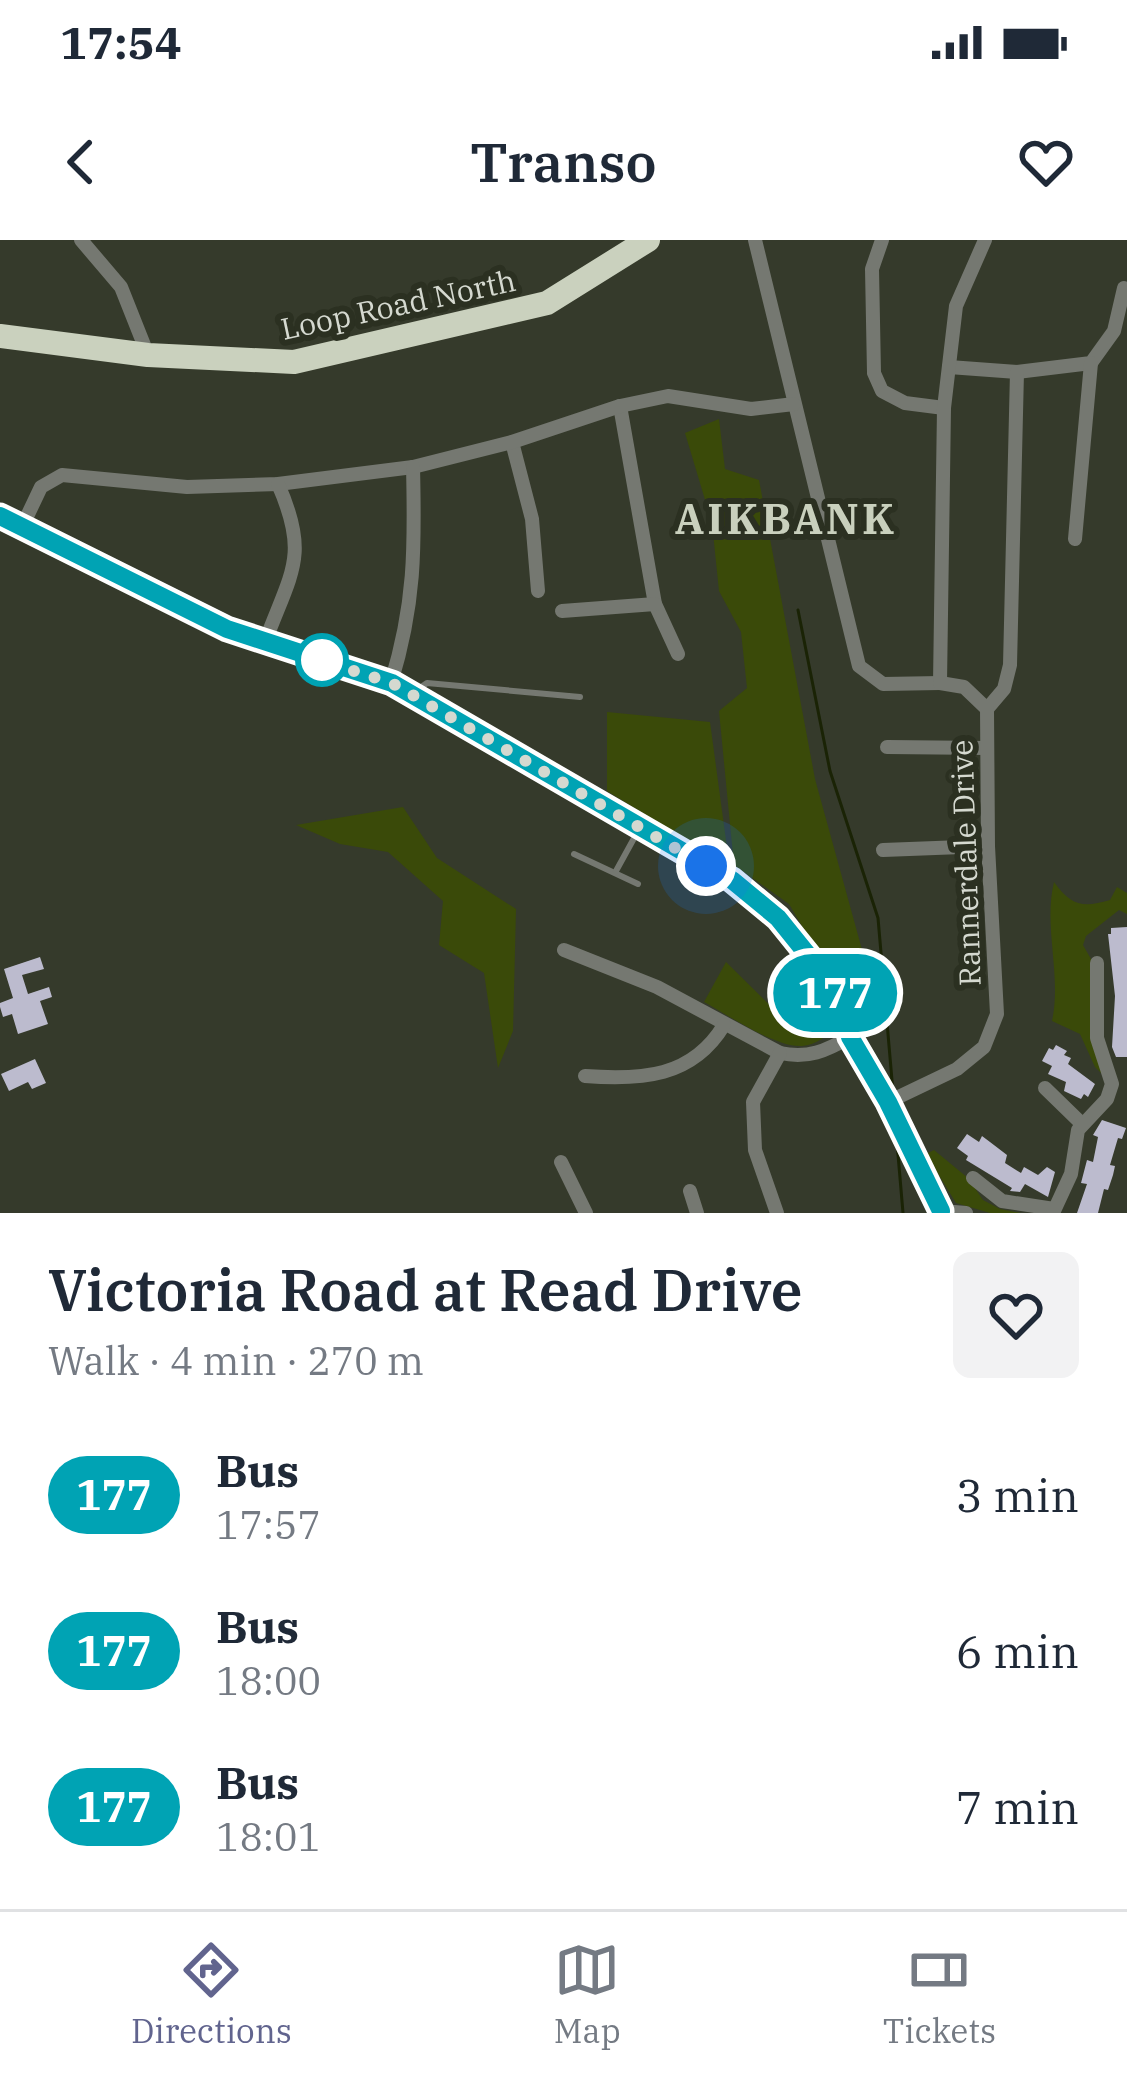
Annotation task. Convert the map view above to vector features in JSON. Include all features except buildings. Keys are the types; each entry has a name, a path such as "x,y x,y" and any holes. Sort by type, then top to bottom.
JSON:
{"highway":[{"name":"Loop Road North","path":"0,336 148,355 294,362 547,303 648,240"}],"street":[{"path":"81,240 122,287 148,355"},
{"path":"754,240 859,666 883,684 940,683 944,408 956,306 985,240"},
{"path":"882,240 872,269 874,373 882,391 905,403 944,408"},
{"path":"1075,539 1091,363 1114,332 1124,288"},
{"path":"949,367 1017,372 1091,363"},
{"path":"987,710 1004,689 1010,665 1017,372"},
{"path":"22,527 41,487 62,475 187,487 278,484 413,467 668,396 751,409 794,404"},
{"path":"620,406 655,604 678,654"},
{"path":"512,442 532,519 538,591"},
{"path":"392,683 408,626 415,569 413,467"},
{"path":"265,642 296,557 295,523 278,484"},
{"path":"0,516 227,629 392,683 753,896 801,943 836,994 850,1037 942,1212 966,1213"},
{"path":"562,611 655,604"},
{"name":"Rannerdale Drive","path":"888,1102 958,1070 984,1047 998,1014 988,846 987,710 964,687 940,683"},
{"path":"887,747 987,748"},
{"path":"883,850 988,846"},
{"path":"564,950 656,987 780,1053 798,1057 825,1052 850,1037"},
{"path":"973,1178 1002,1201 1054,1211 1071,1174 1073,1146 1082,1124 1111,1091 1097,1038 1097,963"},
{"path":"585,1076 633,1080 684,1065 712,1045 724,1025"},
{"path":"774,1212 755,1150 753,1102 780,1053"},
{"path":"1045,1088 1082,1124"},
{"path":"1111,1091 1127,1096"},
{"path":"561,1162 586,1213"},
{"path":"689,1191 697,1213"}],"lane":[{"path":"411,694 427,683 580,697"},
{"path":"616,872 640,828"},
{"path":"574,854 638,884"},
{"path":"836,994 890,969"}],"green space":[{"path":"719,419 725,469 759,480 815,779 869,975 874,1003 856,1018 789,904 734,865 719,711 747,688 741,632 719,591 712,523 685,433"},
{"path":"607,712 710,722 728,855 713,856 607,791"},
{"path":"403,807 437,858 516,909 513,1031 498,1068 484,973 439,945 443,901 388,852 340,844 296,825"},
{"path":"1054,882 1066,896 1085,904 1110,900 1117,887 1127,893 1127,914 1119,910 1086,936 1083,945 1091,959 1091,1034 1104,1076 1080,1034 1052,1021"},
{"path":"726,962 787,1022 822,1003 836,1028 812,1044 791,1045 704,1002"},
{"path":"934,1150 968,1178 983,1200 1021,1213 990,1213 956,1203 926,1154"}],"waterway":[{"path":"798,610 830,771 878,918 893,1092"},
{"path":"896,1131 903,1213"}],"bus line":[{"name":"177","path":"0,516 227,629 392,683 732,880 801,943 836,994 850,1037 941,1211"}],"district":[{"name":"AIKBANK","path":"786,518"}],"route":[{"path":"322,660 307,656 392,683 706,866"}]}
